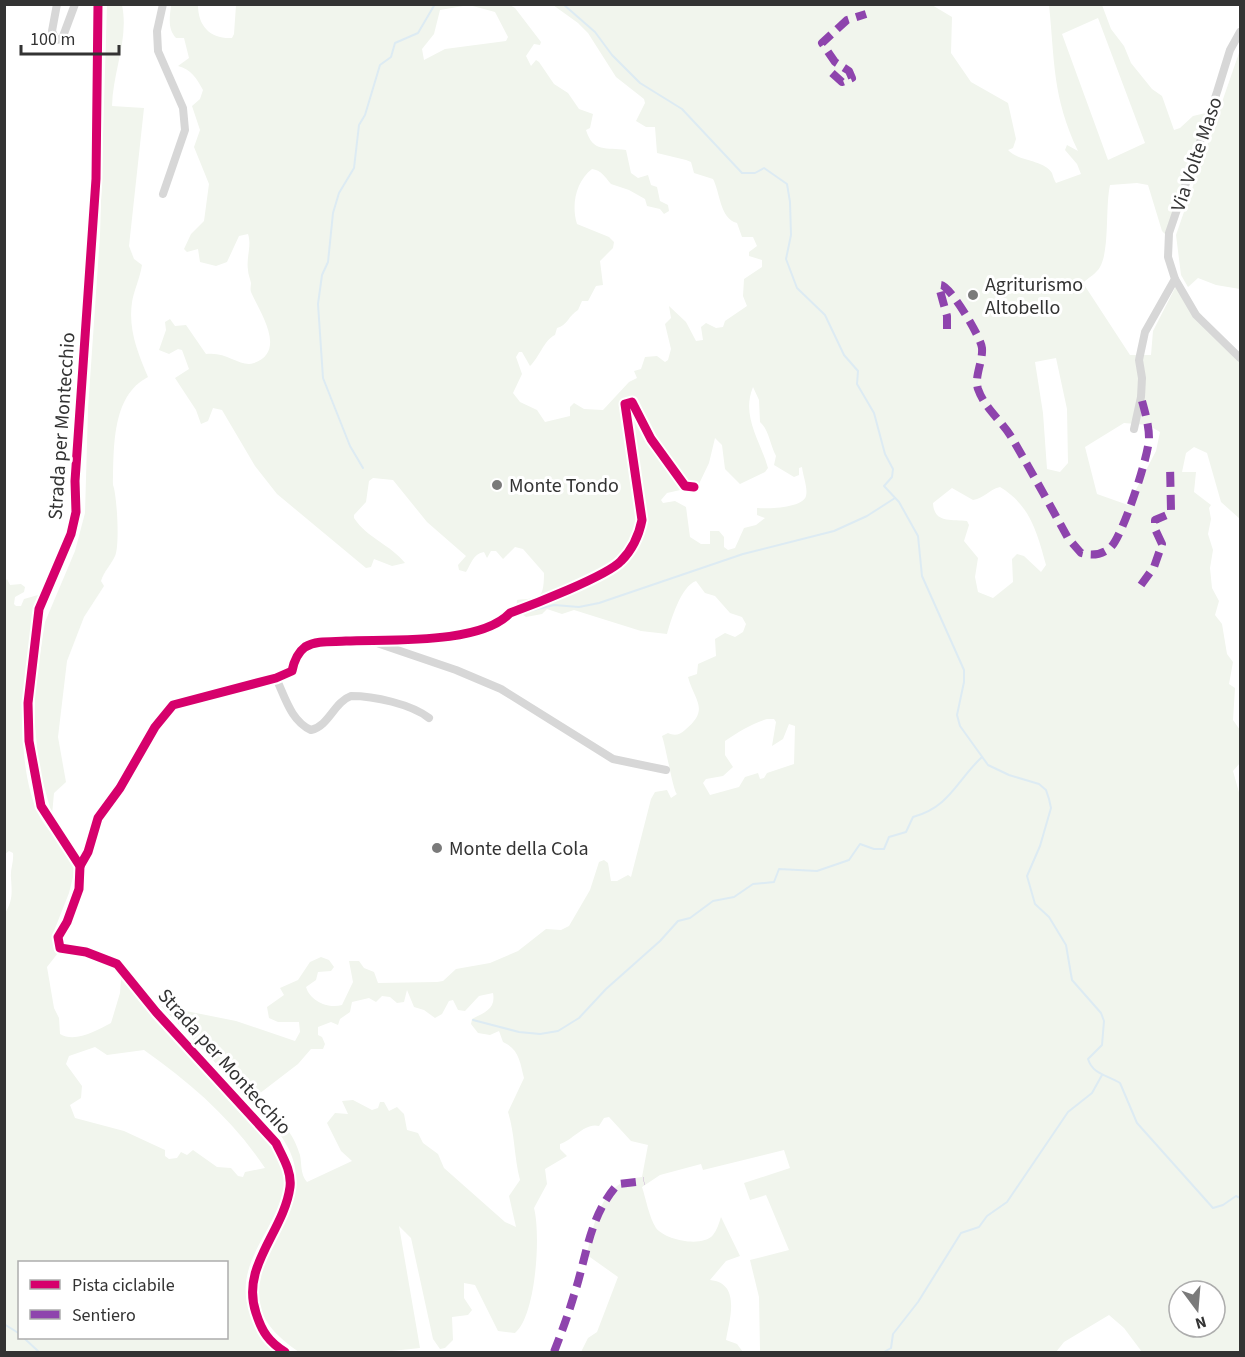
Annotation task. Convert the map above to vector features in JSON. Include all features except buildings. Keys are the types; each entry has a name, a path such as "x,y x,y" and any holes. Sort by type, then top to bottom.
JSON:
{"street":[{"path":"57,4 52,31 56,40 62,39 66,34 75,4"},
{"name":"Strada per Montecchio","path":"80,866 41,806 29,741 28,703 39,609 71,534 76,512 76,470 96,179 98,4"},
{"path":"163,4 157,31 158,51 183,108 184,130 163,194"},
{"name":"Via Volte Maso","path":"1240,32 1221,72 1217,92 1169,233 1168,257 1175,279 1196,315 1240,358"},
{"path":"1134,429 1141,397 1142,378 1139,360 1145,332 1175,279"},
{"name":"Strada per Montecchio","path":"285,1353 262,1333 250,1298 253,1277 290,1186 287,1167 276,1143 156,1012 117,964 86,952 60,948 58,937 67,922 79,889 80,866 88,852 98,818 120,788 155,727 173,705 276,678 292,671 297,655 313,644 409,640 486,629 502,621 510,613 590,579 620,562 639,534 642,520 625,404 632,402 651,439 685,486 694,487"},
{"name":"Strada per Montecchio","path":"368,640 456,670 501,689 613,759 666,770"},
{"path":"276,678 293,715 302,726 311,730 322,724 340,702 351,696 421,711 429,718"}],"shaded area":[{"path":"508,4 515,8 541,42 540,45 534,44 526,56 531,66 536,60 539,62 554,84 568,93 579,109 593,114 590,128 586,130 592,142 601,148 626,150 631,173 638,178 648,175 651,185 657,187 660,201 668,205 669,211 664,214 660,209 647,206 645,199 611,184 598,171 592,169 582,180 575,201 577,224 609,237 614,242 613,248 600,261 603,285 596,286 588,301 582,301 578,310 557,328 555,335 551,337 530,366 522,352 519,352 516,357 522,374 513,393 520,402 537,410 545,422 570,416 570,407 574,403 584,409 603,410 629,382 637,378 634,371 641,369 645,357 657,356 665,362 668,360 671,349 665,324 671,318 669,306 686,322 696,341 703,340 701,327 706,323 716,328 723,327 725,321 747,306 743,296 744,279 762,267 762,260 749,256 749,252 757,246 753,237 742,237 737,223 727,216 713,179 694,173 691,162 657,153 655,127 646,127 636,121 645,103 644,99 616,77 588,33 553,5 932,5 952,17 951,53 971,82 1008,103 1016,139 1013,148 1008,150 1018,157 1048,168 1056,183 1081,174 1077,164 1065,150 1067,145 1078,151 1059,96 1049,5 1102,5 1111,29 1124,46 1131,63 1152,89 1162,96 1174,130 1180,128 1193,116 1210,112 1167,236 1162,231 1148,185 1137,183 1110,185 1103,259 1099,269 1083,283 1130,355 1151,355 1153,331 1176,286 1240,359 1240,519 1221,502 1207,453 1194,447 1186,453 1182,472 1196,472 1194,492 1211,505 1208,534 1213,550 1210,568 1212,588 1219,601 1215,615 1222,624 1227,654 1233,662 1229,684 1235,688 1233,720 1240,730 1240,763 1233,771 1240,796 1240,1352 1142,1352 1124,1328 1109,1315 1064,1342 1056,1352 754,1352 760,1351 759,1297 750,1260 789,1250 766,1195 750,1200 744,1183 790,1168 784,1150 703,1170 701,1164 660,1175 642,1187 656,1228 667,1236 693,1242 708,1239 713,1235 721,1217 740,1256 726,1261 710,1280 720,1283 730,1295 731,1313 726,1340 737,1344 743,1352 581,1352 588,1338 597,1332 618,1277 587,1255 593,1229 609,1194 628,1180 642,1177 648,1145 631,1141 609,1117 604,1118 599,1126 594,1125 584,1129 560,1144 560,1149 567,1156 545,1169 547,1184 534,1208 537,1254 532,1293 528,1310 515,1333 498,1331 475,1285 464,1283 464,1298 472,1310 468,1315 452,1317 453,1340 445,1348 440,1349 433,1339 411,1238 399,1226 420,1348 382,1352 299,1352 268,1324 261,1310 258,1295 259,1280 270,1246 291,1204 296,1179 291,1153 267,1118 279,1122 292,1137 300,1155 302,1172 307,1182 352,1161 341,1151 327,1123 335,1113 348,1114 342,1101 353,1100 372,1110 378,1108 380,1102 384,1102 389,1111 397,1107 404,1114 407,1130 418,1133 423,1143 438,1154 444,1168 505,1222 516,1227 509,1196 520,1180 508,1112 524,1078 520,1061 516,1052 503,1042 499,1031 490,1035 478,1033 471,1024 472,1019 491,1006 493,993 479,996 465,1011 458,1010 453,1000 449,1001 442,1014 435,1018 424,1010 414,1007 407,990 404,1002 397,1003 390,997 382,996 376,1002 369,998 352,1002 350,1012 340,1019 338,1025 331,1022 318,1027 318,1035 322,1037 325,1044 323,1049 311,1049 298,1064 251,1100 161,1006 236,1021 295,1041 300,1032 299,1022 278,1022 269,1018 267,1007 284,995 280,988 298,980 310,962 321,957 329,960 334,967 331,971 318,972 316,980 306,987 315,1000 326,1005 337,1006 342,1005 353,982 349,961 359,961 364,968 374,972 378,983 437,982 443,981 456,969 490,963 518,951 546,929 561,930 569,926 590,890 599,862 604,860 608,863 611,881 617,881 628,875 631,877 651,799 655,792 667,790 671,798 677,794 662,736 668,733 675,735 681,733 693,723 697,716 698,705 688,677 697,674 698,664 716,656 715,639 725,633 735,637 743,632 746,624 742,617 730,613 715,596 705,593 696,581 681,596 667,634 641,631 574,610 562,614 547,609 542,614 526,617 516,610 517,600 535,598 541,593 544,573 523,549 515,547 503,559 496,551 491,551 487,558 484,552 480,553 466,572 459,570 458,565 466,556 427,522 393,480 373,478 369,481 366,502 354,518 365,531 393,551 405,563 392,566 374,559 371,567 366,568 277,494 255,466 222,410 213,408 208,421 201,424 196,410 175,378 189,369 182,350 178,349 169,354 159,350 166,330 165,322 170,319 175,326 186,325 206,354 221,355 249,364 264,357 269,350 270,340 251,291 248,273 248,234 239,236 227,262 216,266 200,262 198,249 187,252 184,249 191,234 204,221 209,184 194,147 200,130 192,106 200,99 203,90 190,72 178,66 189,58 184,38 176,38 171,30 171,5 198,5 200,19 207,30 224,38 232,38 236,5","holes":["469,5 495,12 508,37 506,41 445,49 424,60 422,49 434,34 440,10","1098,18 1145,143 1108,160 1062,34","1056,358 1067,409 1068,463 1060,472 1047,469 1043,413 1035,362","753,387 759,400 760,422 776,456 774,465 794,477 799,475 799,468 802,467 806,496 799,503 792,505 757,508 757,515 765,518 756,525 744,528 735,548 728,550 724,547 724,537 719,531 710,531 710,544 701,544 690,537 686,507 675,501 663,503 661,500 667,493 698,486 709,463 715,438 722,445 725,469 740,484 765,472 768,468 750,418 750,398","1124,423 1148,425 1160,432 1156,451 1128,505 1097,494 1085,447","1000,487 1019,502 1031,520 1046,565 1041,572 1024,556 1017,554 1012,559 1013,582 993,598 978,592 975,577 978,558 964,541 969,525 967,521 940,517 934,510 933,503 952,488 973,500","767,719 774,719 776,722 772,746 783,739 789,724 795,726 794,764 767,773 764,778 760,779 758,773 745,777 739,787 710,795 703,783 706,779 723,776 733,767 725,755 725,741 740,731"]},
{"path":"107,5 122,5 124,18 112,106 144,108 129,246 134,259 142,265 132,302 131,322 137,350 148,377 127,397 117,425 113,485 116,499 117,550 101,581 104,586 84,617 67,661 58,737 66,782 54,793 52,815 39,768 35,726 35,687 45,622 75,551 85,513 88,409 100,235"},
{"path":"1240,50 1240,289 1216,285 1198,278 1188,287 1181,275 1176,235"},
{"path":"7,579 10,585 21,584 25,587 24,592 15,597 16,606 21,606 24,599 38,595 41,597 34,620 25,677 23,739 26,768 31,795 40,817 76,865 69,893 52,936 54,949 58,953 47,967 54,1008 59,1018 60,1034 79,1037 111,1023 120,993 121,979 239,1103 261,1130 277,1154 284,1172 283,1190 278,1207 253,1257 247,1275 246,1293 250,1313 258,1330 265,1340 279,1352 5,1352 4,915 11,897 13,853 9,851 4,855 4,583","holes":["95,1047 107,1055 144,1050 210,1103 239,1134 265,1168 245,1172 243,1177 238,1176 231,1168 217,1167 193,1150 187,1155 181,1152 177,1158 169,1159 165,1156 165,1150 124,1131 75,1118 70,1105 81,1098 82,1086 66,1064 69,1056"]}],"waterway":[{"path":"363,468 350,446 323,378 318,304 322,275 328,262 333,213 339,193 354,168 359,125 365,115 380,65 391,57 395,43 418,33 435,4"},
{"path":"563,4 595,32 612,55 640,83 682,109 742,173 755,173 764,168 787,184 791,235 786,259 797,288 825,315 844,355 858,371 857,384 874,413 885,454 893,469 892,477 884,486 899,502 918,536 922,576 964,670 964,682 957,715 960,726 988,765 1009,775 1039,784 1046,790 1051,808 1040,846 1027,876 1035,904 1049,917 1066,945 1072,980 1101,1013 1104,1021 1102,1045 1088,1059 1090,1064 1097,1072 1120,1083 1137,1123 1213,1208 1223,1205 1236,1196 1240,1198 1240,1240"},
{"path":"529,611 554,605 579,607 599,603 743,554 834,531 867,516 895,498"},
{"path":"473,1020 519,1032 540,1034 558,1031 579,1018 606,989 660,941 678,921 690,918 713,901 734,897 753,884 774,882 779,869 817,871 849,860 860,844 874,849 884,849 889,837 906,832 913,817 936,807 944,800 982,757"},
{"path":"884,1352 891,1348 893,1334 918,1302 961,1233 979,1227 987,1216 1007,1202 1068,1112 1092,1093 1102,1075"},
{"path":"4,1324 18,1333"},
{"path":"25,1339 39,1352"}],"marked path":[{"path":"832,73 842,82 852,78 849,71 835,62 822,43 847,20 866,14"},
{"path":"947,329 947,316 939,287 941,285 958,302 980,342 982,353 977,384 981,396 1012,438 1068,538 1081,553 1097,554 1111,547 1128,512 1148,447 1147,422 1141,397"},
{"path":"1141,585 1154,567 1162,544 1155,529 1155,520 1169,514 1171,510 1170,465"},
{"path":"554,1352 601,1209 618,1184 644,1181"}],"cycle path":[{"path":"98,4 96,179 75,481 76,512 71,534 39,609 28,703 29,741 41,806 80,866 79,889 67,922 58,937 60,948 86,952 117,964 156,1012 276,1143 286,1164 290,1175 290,1187 280,1219 258,1264 253,1296 261,1326 270,1340 285,1352"},
{"path":"80,866 88,852 98,818 120,788 155,727 173,705 276,678 292,671 300,652 315,643 408,640 478,631 496,623 510,613 586,582 621,561 634,542 642,520 625,404 632,402 651,439 685,486 694,487"}],"place":[{"name":"Agriturismo Altobello","path":"973,295"},
{"name":"Monte Tondo","path":"497,485"},
{"name":"Monte della Cola","path":"437,848"}]}
